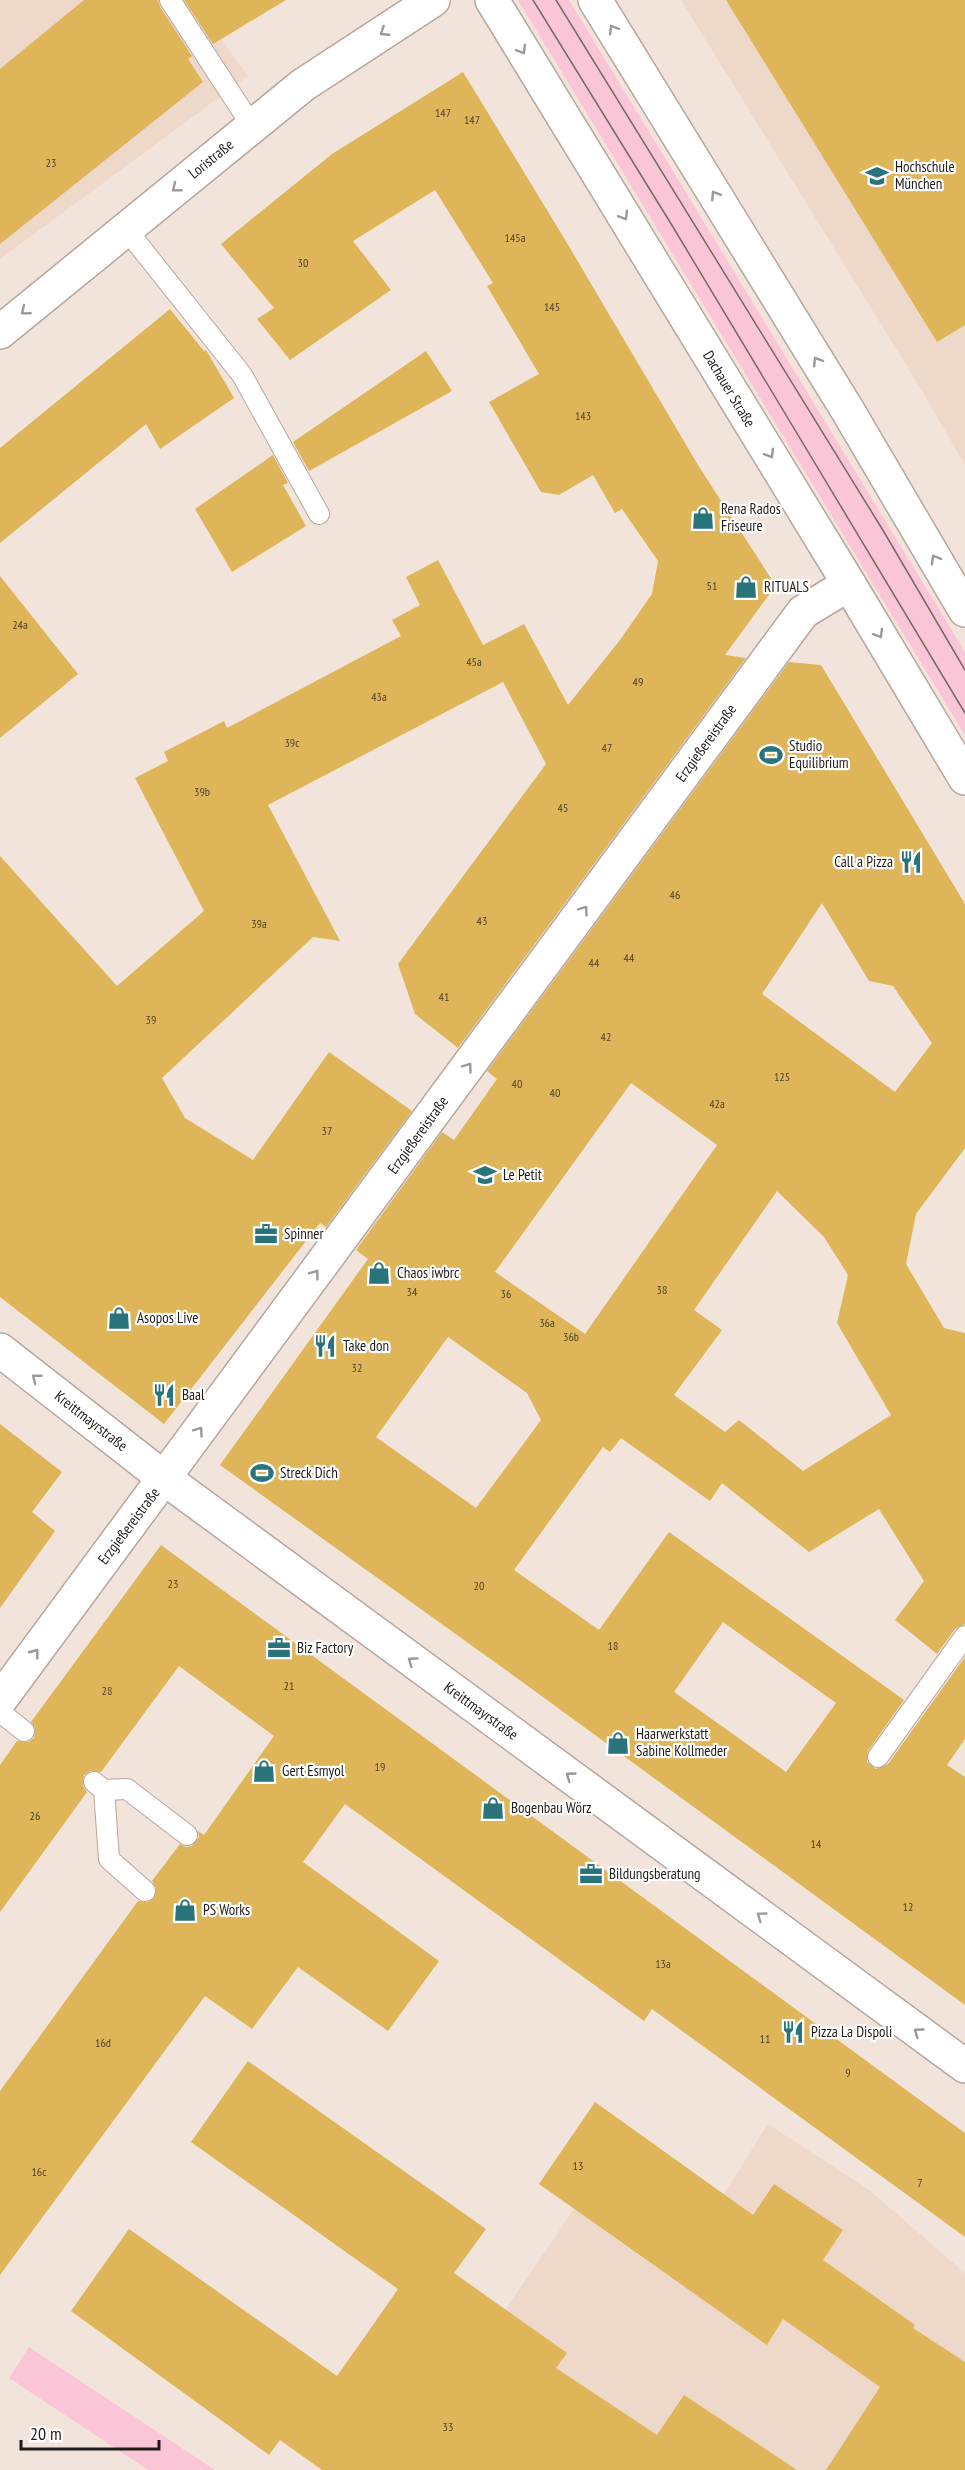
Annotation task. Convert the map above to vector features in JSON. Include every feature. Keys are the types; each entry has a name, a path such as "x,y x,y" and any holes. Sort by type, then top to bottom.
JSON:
{"street":[{"name":"Loristraße","path":"0,332 303,85 433,0"},
{"name":"Dachauer Straße","path":"492,0 965,778"},
{"path":"595,0 848,411 965,610"},
{"name":"Erzgießereistraße","path":"0,1700 803,612 849,584"},
{"name":"Kreittmayrstraße","path":"0,1350 164,1478 965,2066"}],"lane":[{"path":"170,0 252,126"},
{"path":"126,229 242,375 319,514"},
{"path":"878,1757 965,1636"},
{"path":"0,1712 24,1731"},
{"path":"146,1891 109,1859 99,1786 127,1790 187,1835"}],"shaded area":[{"path":"0,0 193,0 248,76 0,259"},
{"path":"518,0 569,0 965,652 965,735"},
{"name":"Hochschule München","path":"681,0 965,0 965,465 916,381"},
{"path":"768,2124 869,2190 965,2273 965,2470 536,2470 440,2406 574,2209 671,2278"},
{"path":"29,2347 215,2470 148,2470 9,2378"}],"building":[{"path":"84,0 158,0 160,7 192,56 188,59 203,82 0,244 0,69"},
{"path":"184,0 286,0 213,44"},
{"name":"Hochschule München","path":"726,0 965,0 965,325 937,342"},
{"path":"463,72 698,465 772,580 771,592 725,655 746,658 458,1048 415,1014 398,964 546,764 503,682 268,805 340,941 313,937 162,1078 185,1118 253,1160 329,1052 412,1111 326,1227 320,1223 164,1424 0,1297 0,856 117,986 204,911 135,778 168,761 164,752 224,721 227,728 401,636 392,620 420,605 406,577 438,560 483,645 524,624 568,705 620,640 652,594 658,561 622,509 615,513 593,475 559,495 541,492 489,402 539,374 487,286 493,283 435,190 353,241 391,290 290,360 257,319 274,308 221,244 332,154"},
{"path":"170,309 204,351 206,350 234,398 160,449 146,424 0,543 0,448"},
{"path":"426,351 452,391 309,471 293,442"},
{"path":"273,455 288,483 283,485 306,526 232,572 195,509"},
{"path":"0,576 78,674 0,738"},
{"path":"789,662 821,665 965,904 965,1148 916,1214 906,1264 944,1328 965,1333 965,1624 955,1629 937,1654 895,1620 924,1581 879,1509 809,1552 722,1483 710,1501 621,1438 610,1452 603,1447 514,1570 599,1630 669,1532 904,1700 868,1751 867,1762 876,1769 888,1764 965,1657 965,1739 947,1765 965,1777 965,2005 220,1465 368,1259 356,1250 442,1132 454,1140 497,1079 487,1071","holes":["822,903 869,981 893,986 932,1043 895,1092 762,994","631,1083 717,1145 585,1334 495,1272","777,1191 824,1237 848,1275 837,1323 891,1415 803,1471 739,1420 725,1432 674,1395 722,1330 694,1310","448,1337 527,1393 541,1420 476,1508 376,1437","723,1622 836,1703 786,1772 674,1692"]},
{"path":"0,1424 62,1472 32,1512 55,1531 0,1608"},
{"path":"161,1545 965,2133 965,2237 652,2009 644,2021 345,1804 303,1862 439,1961 388,2031 298,1967 252,2029 205,1996 0,2275 0,2091 138,1901 148,1902 154,1898 156,1888 152,1881 180,1844 186,1847 192,1846 199,1837 198,1831 204,1835 274,1736 179,1666 101,1772 90,1771 84,1775 83,1786 87,1792 0,1912 0,1765 17,1741 28,1742 34,1738 35,1727 31,1722"},
{"path":"248,2061 486,2229 454,2273 567,2353 556,2368 657,2435 684,2395 797,2470 322,2470 280,2440 269,2455 71,2311 129,2229 337,2376 398,2289 191,2142"},
{"path":"595,2102 753,2215 774,2184 843,2230 823,2260 915,2325 913,2328 965,2362 965,2470 826,2470 880,2387 783,2319 767,2345 539,2184"}],"tram line":[{"path":"533,0 673,227 965,713"},
{"path":"556,0 884,532 965,670"}],"place":[{"name":"Hochschule München","path":"877,176"},
{"name":"Rena Rados Friseure","path":"703,518"},
{"name":"RITUALS","path":"746,587"},
{"name":"Studio Equilibrium","path":"771,755"},
{"name":"Call a Pizza","path":"911,862"},
{"name":"Le Petit","path":"485,1175"},
{"name":"Spinner","path":"266,1234"},
{"name":"Chaos iwbrc","path":"379,1273"},
{"name":"Asopos Live","path":"119,1318"},
{"name":"Take don","path":"325,1346"},
{"name":"Baal","path":"164,1395"},
{"name":"Streck Dich","path":"262,1473"},
{"name":"Biz Factory","path":"279,1648"},
{"name":"Haarwerkstatt Sabine Kollmeder","path":"618,1743"},
{"name":"Gert Esmyol","path":"264,1771"},
{"name":"Bogenbau Wörz","path":"493,1808"},
{"name":"Bildungsberatung","path":"591,1874"},
{"name":"PS Works","path":"185,1910"},
{"name":"Pizza La Dispoli","path":"793,2032"}]}
